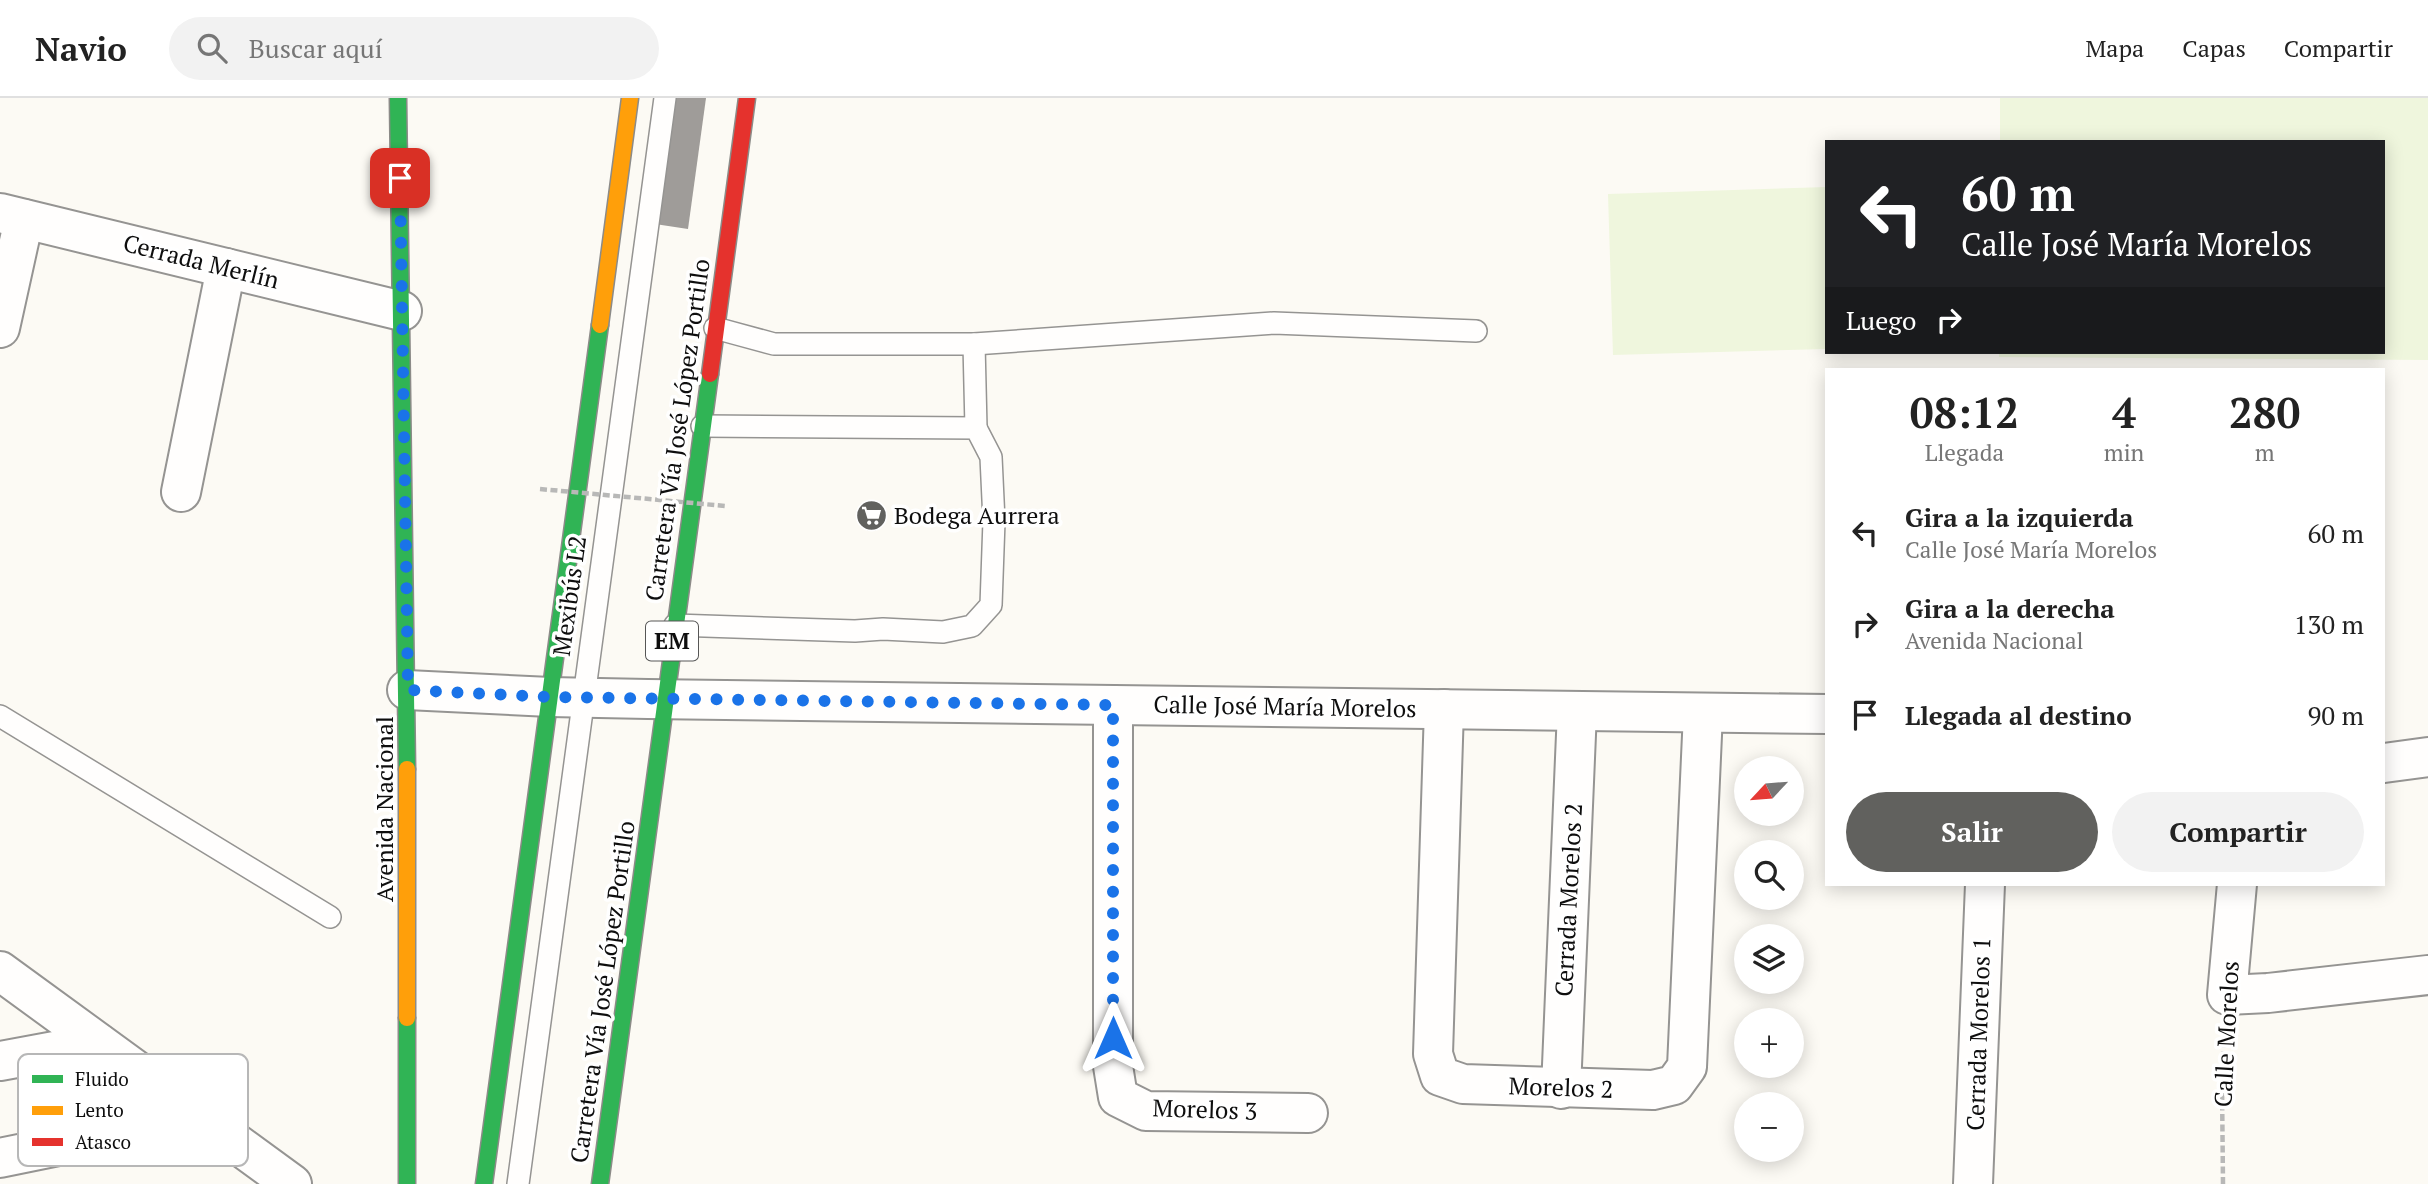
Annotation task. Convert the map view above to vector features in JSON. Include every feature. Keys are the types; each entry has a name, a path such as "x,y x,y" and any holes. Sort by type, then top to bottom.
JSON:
{"main road":[{"name":"Avenida Nacional","path":"398,98 408,690 407,1184"},
{"path":"484,1184 566,697 630,98"},
{"name":"Carretera Vía José López Portillo","path":"600,1184 656,699 675,625 747,98"}],"street":[{"name":"Cerrada Merlín","path":"12,216 402,311"},
{"path":"0,328 12,216"},
{"path":"181,492 226,268"},
{"name":"Calle José María Morelos","path":"408,690 656,699 1825,714"},
{"name":"Morelos 3","path":"1113,705 1113,1066 1118,1097 1146,1111 1308,1113"},
{"name":"Morelos 2","path":"1444,709 1433,1054 1440,1076 1464,1084 1561,1089 1653,1090 1674,1085 1687,1068 1703,713"},
{"name":"Cerrada Morelos 2","path":"1561,1089 1577,711"},
{"path":"2385,763 2428,757"},
{"name":"Cerrada Morelos 1","path":"1973,1184 1985,886"},
{"name":"Calle Morelos","path":"2227,995 2237,886"},
{"path":"0,971 114,1054"},
{"path":"2227,995 2428,975"},
{"path":"36,1054 98,1042"},
{"path":"0,1061 18,1058"},
{"path":"248,1152 292,1184"},
{"path":"0,1158 18,1154"}],"lane":[{"name":"Mexibús L2","path":"518,1184 566,697 665,98"},
{"path":"582,1184 656,699 730,98"},
{"path":"715,328 774,344 974,344 1274,323 1476,331"},
{"path":"675,625 943,632 972,626 991,605 994,521 991,457 976,428 974,344"},
{"path":"702,426 976,428"},
{"path":"0,716 330,917"}],"path":[{"path":"540,489 725,506"},
{"name":"Calle Morelos","path":"2223,1184 2222,1084 2227,995"}],"green space":[{"path":"2000,98 2428,98 2428,360 1999,357 1999,354 2385,354 2385,140 2000,140"},
{"path":"1825,187 1825,349 1613,355 1608,194"}],"building":[{"path":"672,98 706,98 688,229 655,224"}],"traffic: fast":[{"path":"398,98 407,769"},
{"path":"484,1184 600,325"},
{"path":"600,1184 710,374"},
{"path":"407,1018 407,1184"}],"traffic: slow":[{"path":"600,325 630,98"},
{"path":"407,769 407,1018"}],"traffic: jam":[{"path":"710,374 747,98"}],"place":[{"name":"Bodega Aurrera","path":"871,516"}],"route":[{"path":"400,178 408,690 550,697 1113,705 1113,1038"}]}
